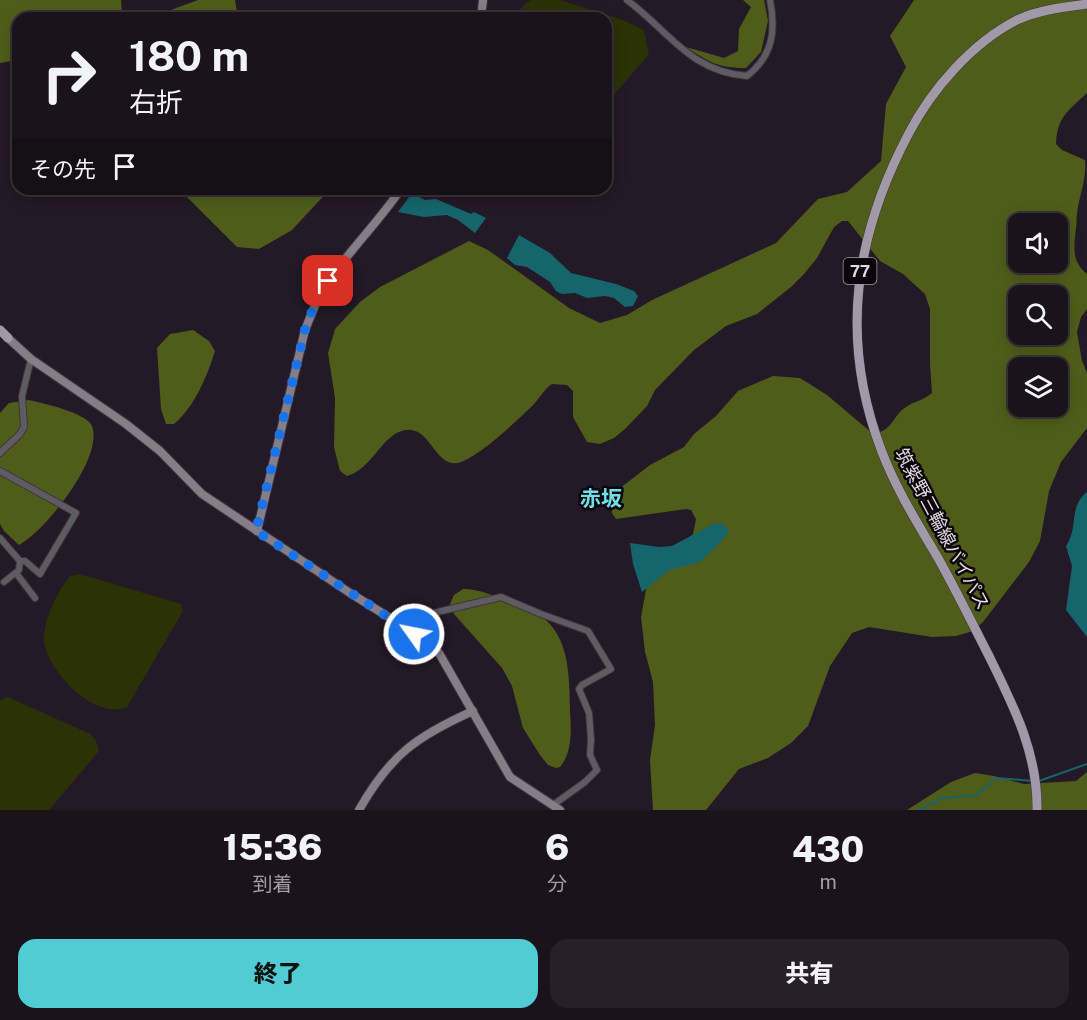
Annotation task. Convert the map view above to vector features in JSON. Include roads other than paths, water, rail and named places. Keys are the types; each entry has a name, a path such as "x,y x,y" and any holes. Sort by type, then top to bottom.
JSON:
{"main road":[{"name":"筑紫野三輪線バイパス","path":"1037,810 1031,753 1020,722 967,612 882,453 867,404 858,352 859,275 873,217 892,166 914,124 949,77 981,44 1018,19 1087,4"},
{"path":"0,330 8,338"}],"street":[{"path":"630,1 696,60 720,71 747,76 759,66 766,54 773,29 770,0"},
{"path":"256,531 305,330 315,303 328,281 397,195"},
{"path":"8,338 31,359 126,424 160,451 202,494 403,626 439,653 510,777 557,807 558,800 585,782 597,770 590,755 589,713 579,689 582,685 611,669 588,631 501,597 429,614 403,626"},
{"path":"0,453 20,434 24,427 22,396 31,359"},
{"path":"0,471 76,513 40,574 25,561 20,561"},
{"path":"0,538 20,561 20,570 4,582"},
{"path":"16,573 35,598"},
{"path":"359,810 385,771 406,748 438,727 473,711"}],"water":[{"path":"411,195 416,195 425,200 436,199 486,218 475,233 447,215 424,217 398,212"},
{"path":"519,235 550,253 571,273 634,291 638,296 633,306 625,307 614,298 605,296 587,298 575,293 562,294 556,291 550,282 527,267 515,265 507,258"},
{"path":"1087,492 1087,637 1066,610 1072,566 1066,546 1072,532 1075,511 1081,498"},
{"path":"715,523 723,524 729,531 718,545 700,562 669,570 642,592 633,564 630,543 659,547 672,546"}],"waterway":[{"path":"1039,781 1087,764"},
{"path":"918,810 943,798 976,795 997,778 1033,781"}],"district":[{"name":"赤坂","path":"601,499"}]}
